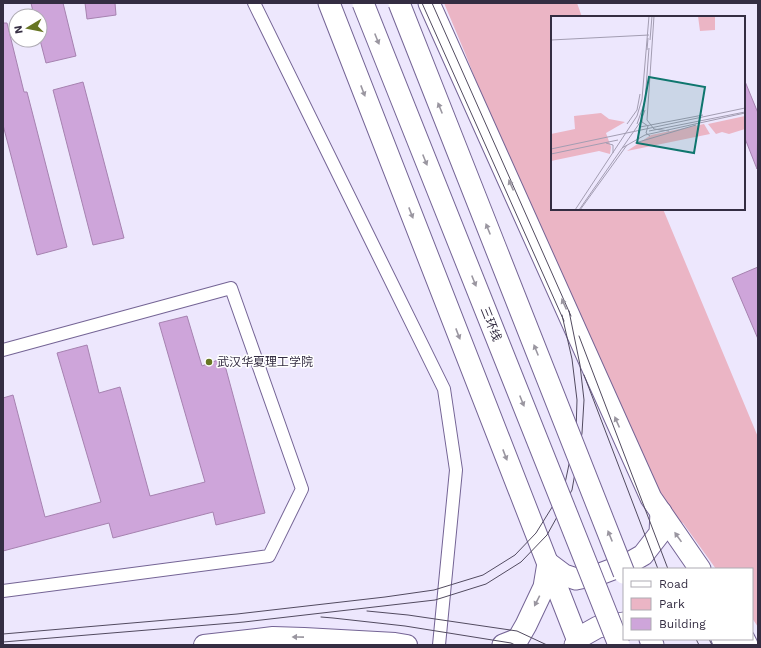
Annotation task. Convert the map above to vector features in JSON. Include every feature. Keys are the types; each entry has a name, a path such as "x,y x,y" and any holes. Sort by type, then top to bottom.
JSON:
{"highway":[{"path":"329,3 548,564 576,643 582,636 598,627 623,623"},
{"name":"三环线","path":"363,3 619,645"},
{"path":"399,3 623,569"},
{"path":"429,3 651,498 699,568"},
{"path":"548,564 564,575 576,579 600,574 629,563 643,555 660,533 661,512"},
{"path":"503,645 518,639 526,625 544,587 548,564"}],"main road":[{"path":"204,645 280,637 388,642 407,645"}],"street":[{"path":"254,3 444,388 456,470 438,645"},
{"path":"3,350 231,288 302,490 269,556 3,591"}],"green space":[{"path":"444,3 577,3 582,16 551,16 551,210 663,210 758,437 758,627 753,620 753,568 715,568 683,523 644,507"}],"building":[{"path":"31,3 63,3 76,56 46,63 42,48 48,48 48,8 32,8"},
{"path":"85,3 115,3 116,15 87,19"},
{"path":"3,23 7,23 8,48 13,48 24,92 27,92 67,247 37,255 3,125"},
{"path":"745,81 758,113 757,169 745,139"},
{"path":"83,82 124,238 93,245 53,90"},
{"path":"758,267 758,339 732,278"},
{"path":"187,316 202,366 223,358 265,513 216,525 213,512 113,538 109,523 3,551 3,398 13,395 45,517 101,502 57,353 87,345 99,393 120,387 150,496 205,482 159,323"}],"tram line":[{"path":"422,3 564,321"},
{"path":"432,3 571,316"},
{"path":"3,642 244,622 435,600 486,584 521,562 547,535 572,490 582,433 584,400 580,365 569,311"},
{"path":"3,634 237,614 385,597 434,590 483,575 515,555 536,533 564,488 576,431 577,400 572,359 562,315"},
{"path":"579,336 668,568"},
{"path":"584,375 658,568"},
{"path":"367,611 408,615 517,631 547,645"},
{"path":"321,617 405,626 511,643 515,645"},
{"path":"696,640 699,645"},
{"path":"710,640 712,645"}],"place":[{"name":"武汉华夏理工学院","path":"209,362"}]}
